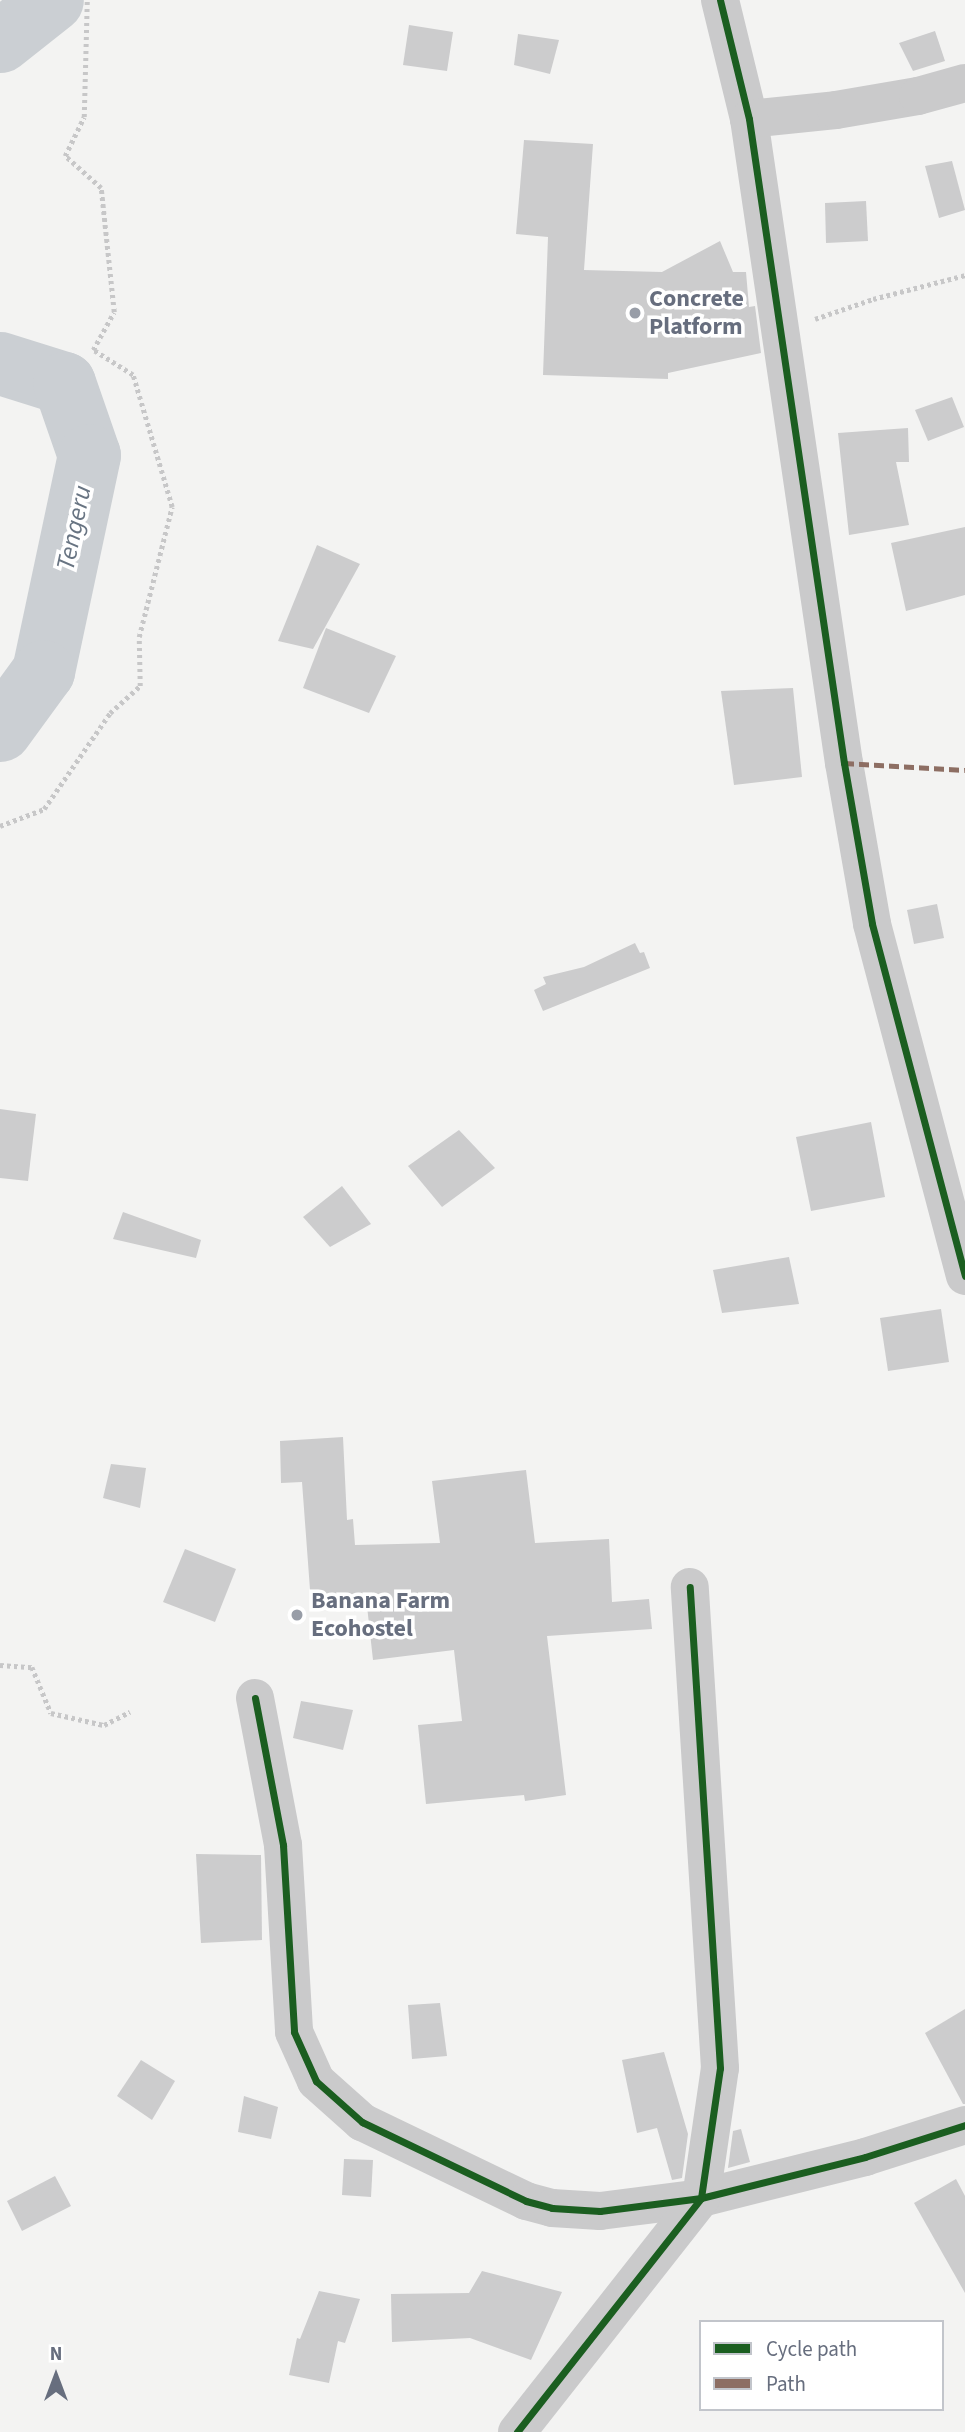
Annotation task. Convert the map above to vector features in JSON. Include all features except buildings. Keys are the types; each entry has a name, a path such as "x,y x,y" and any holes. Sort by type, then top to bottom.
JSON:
{"street":[{"path":"720,0 749,119 844,763 872,924 965,1276"},
{"path":"749,119 836,110 918,96 965,83"},
{"path":"517,2432 701,2199 720,2068 690,1587"},
{"path":"256,1699 283,1845 294,2032 316,2081 362,2122 540,2206 600,2211 701,2199 865,2157 965,2125"}],"path":[{"path":"0,826 44,809 110,713 140,686 139,637 172,507 133,375 93,350 114,312 101,188 65,156 84,117 87,0"},
{"path":"781,331 873,299 965,275"},
{"path":"0,1665 33,1667 51,1713 104,1726 130,1712"}],"waterway":[{"name":"Tengeru","path":"0,41 52,0"},
{"name":"Tengeru","path":"0,363 64,383 89,455 43,671 0,730"}],"marked path":[{"path":"844,763 965,770"}],"cycle path":[{"path":"720,0 749,119 844,763 872,924 965,1276"},
{"path":"517,2432 701,2198 720,2068 690,1587"},
{"path":"255,1698 283,1845 294,2032 316,2081 362,2122 526,2201 552,2208 600,2211 701,2198 865,2157 965,2125"}],"place":[{"name":"Concrete Platform","path":"635,313"},
{"name":"Banana Farm Ecohostel","path":"297,1615"}]}
